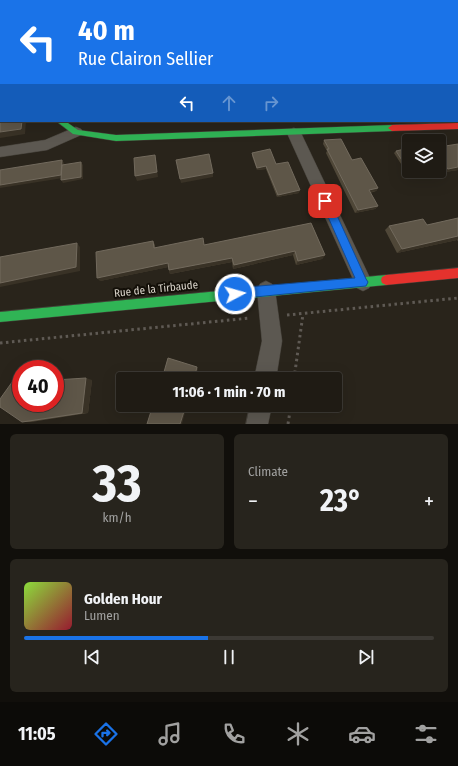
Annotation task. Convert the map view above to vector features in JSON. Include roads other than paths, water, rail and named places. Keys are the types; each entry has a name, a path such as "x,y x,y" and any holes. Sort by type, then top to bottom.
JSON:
{"street":[{"path":"61,122 76,132 116,138 294,133 458,126"},
{"path":"0,152 47,145 76,132"},
{"path":"294,133 363,282"},
{"name":"Rue de la Tirbaude","path":"0,317 266,290 458,273"},
{"path":"266,290 271,316 272,341 266,372"},
{"path":"257,424 260,412"}]}
